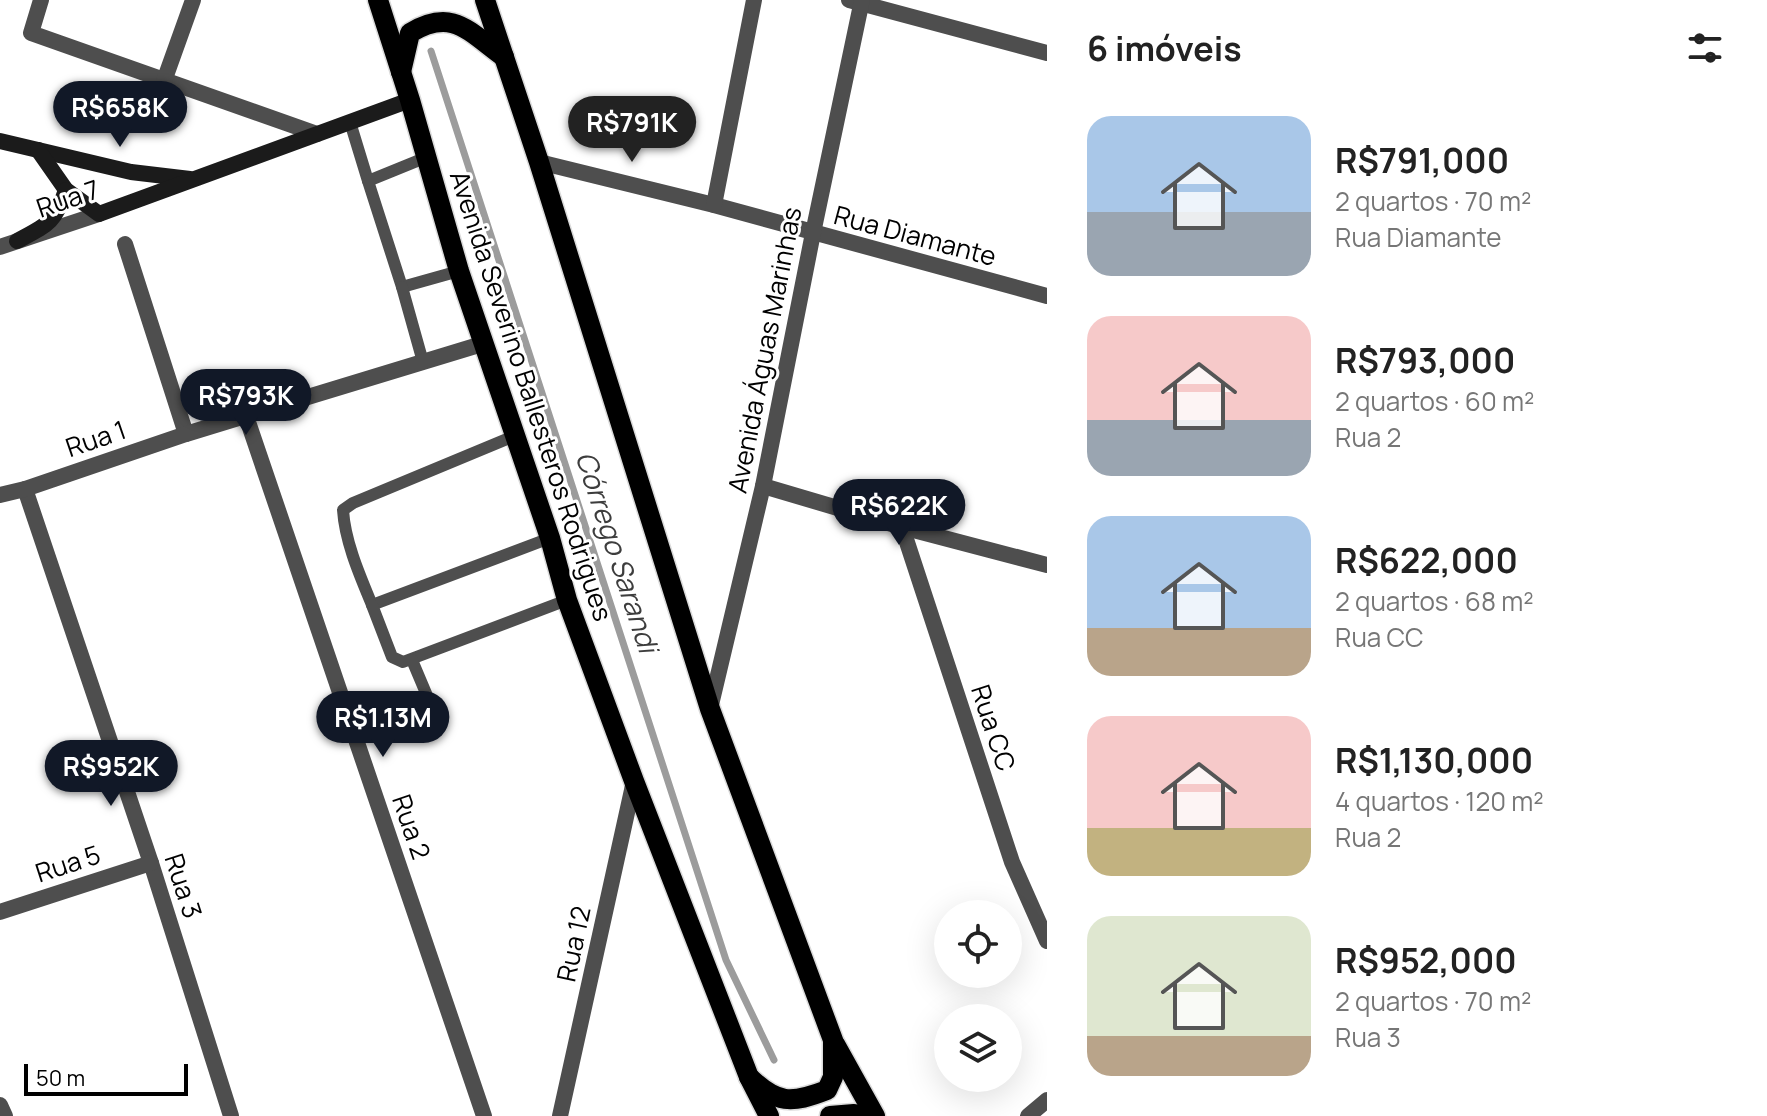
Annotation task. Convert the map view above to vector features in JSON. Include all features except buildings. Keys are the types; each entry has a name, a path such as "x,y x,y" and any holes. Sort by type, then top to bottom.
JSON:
{"main road":[{"name":"Avenida Severino Ballesteros Rodrigues","path":"378,0 459,271 550,538 567,600 749,1077 769,1116"},
{"path":"485,0 539,162 710,709 833,1040 875,1116"},
{"path":"401,72 410,33 429,22 449,21 504,57"},
{"path":"749,1077 767,1094 799,1101 827,1090 833,1077 833,1040"}],"street":[{"path":"41,0 31,33 317,134"},
{"path":"164,81 193,0"},
{"path":"714,205 754,0"},
{"path":"858,1 1047,53"},
{"name":"Avenida Águas Marinhas","path":"710,709 763,486 858,1"},
{"name":"Rua 7","path":"0,247 197,180 410,100"},
{"path":"0,141 131,172 197,180"},
{"path":"38,150 66,190 99,214"},
{"name":"Rua Diamante","path":"539,162 714,205 1047,296"},
{"path":"17,241 43,227 58,214 66,190"},
{"path":"125,244 186,434"},
{"name":"Rua 1","path":"0,495 186,434 482,344"},
{"name":"Rua 2","path":"246,416 484,1116"},
{"path":"763,486 1047,565"},
{"name":"Rua 3","path":"25,489 151,863 231,1116"},
{"name":"Rua CC","path":"902,527 1012,862 1047,941"},
{"name":"Rua 12","path":"560,1116 634,781"},
{"name":"Rua 5","path":"0,912 151,863"},
{"path":"1028,1116 1047,1100"},
{"path":"0,1105 5,1116"}],"lane":[{"path":"350,122 423,362"},
{"path":"368,181 427,157"},
{"path":"402,287 459,271"},
{"path":"514,436 353,503 343,510 344,525 392,657 403,662 567,600"},
{"path":"372,605 550,538"},
{"path":"412,660 439,724"}],"waterway":[{"name":"Córrego Sarandi","path":"431,51 726,960 774,1060"}]}
